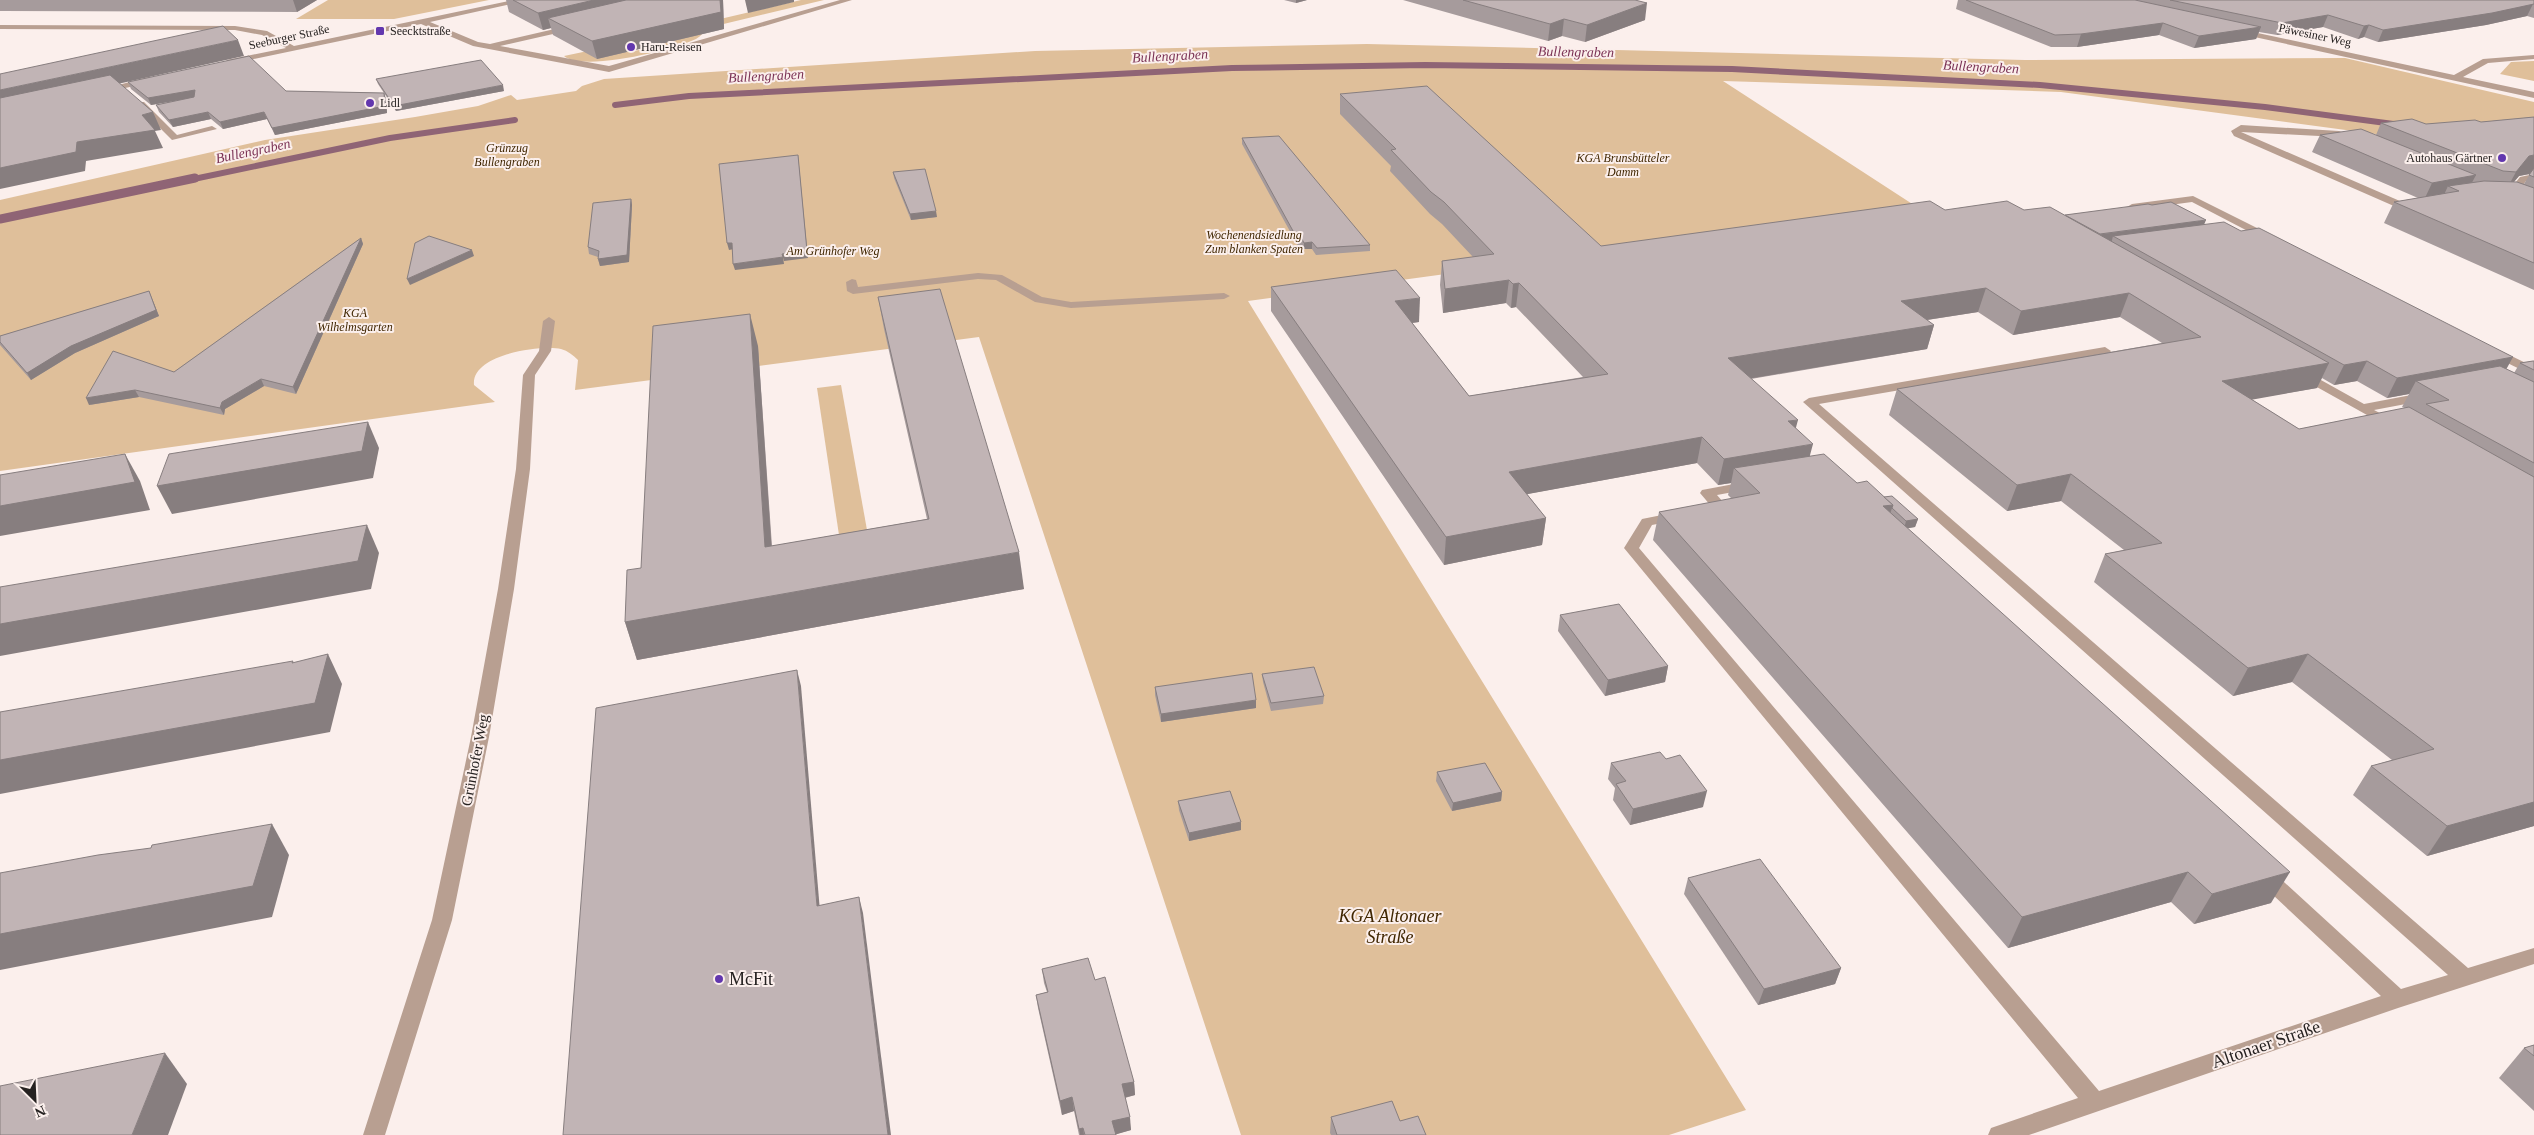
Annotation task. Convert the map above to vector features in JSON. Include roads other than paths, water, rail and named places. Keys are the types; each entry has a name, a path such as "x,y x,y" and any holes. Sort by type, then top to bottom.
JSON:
{"street":[{"name":"Seeburger Straße","path":"220,65 525,0"},
{"path":"423,22 476,44 609,69 848,0"},
{"path":"487,46 584,24"},
{"path":"0,27 235,28 264,33 294,49"},
{"name":"Päwesiner Weg","path":"2232,30 2534,95"},
{"path":"2455,78 2486,61 2534,56"},
{"path":"93,93 162,78"},
{"path":"120,86 153,109 175,138 212,129"},
{"path":"2357,141 2339,134 2241,128 2236,131 2237,134 2407,208 2426,205"},
{"path":"2534,177 2523,179 2505,197 2534,208"},
{"path":"2124,208 2193,199 2280,243"},
{"path":"2234,232 2254,230"},
{"path":"852,282 853,291 978,276 998,277 1039,300 1071,304 1224,296"},
{"name":"Grünhofer Weg","path":"374,1135 442,920 480,737 506,589 523,469 528,375 544,351 549,321"},
{"path":"2482,345 2534,372"},
{"path":"2105,351 1810,402 2465,978"},
{"path":"2294,368 2405,432"},
{"path":"2515,380 2534,377"},
{"path":"2362,408 2439,394"},
{"path":"1764,483 1707,493 1722,509 1647,522 1631,548 2095,1103"},
{"path":"2254,865 2398,999"},
{"name":"Altonaer Straße","path":"1998,1135 2398,999 2534,956"}],"waterway":[{"name":"Bullengraben","path":"615,105 689,96 1232,68 1425,65 1732,69 2040,85 2265,107 2401,125"},
{"name":"Bullengraben","path":"189,180 390,138 515,120"},
{"name":"Bullengraben","path":"0,219 195,178"}],"place":[{"name":"Seecktstraße","path":"380,31"},
{"name":"Haru-Reisen","path":"631,47"},
{"name":"Lidl","path":"370,103"},
{"name":"Autohaus Gärtner","path":"2502,158"},
{"name":"McFit","path":"719,979"}],"park label":[{"name":"Grünzug Bullengraben","path":"507,155"},
{"name":"KGA Brunsbütteler Damm","path":"1623,165"},
{"name":"Wochenendsiedlung Zum blanken Spaten","path":"1254,242"},
{"name":"Am Grünhofer Weg","path":"833,251"},
{"name":"KGA Wilhelmsgarten","path":"355,320"},
{"name":"KGA Altonaer Straße","path":"1390,926"}]}
